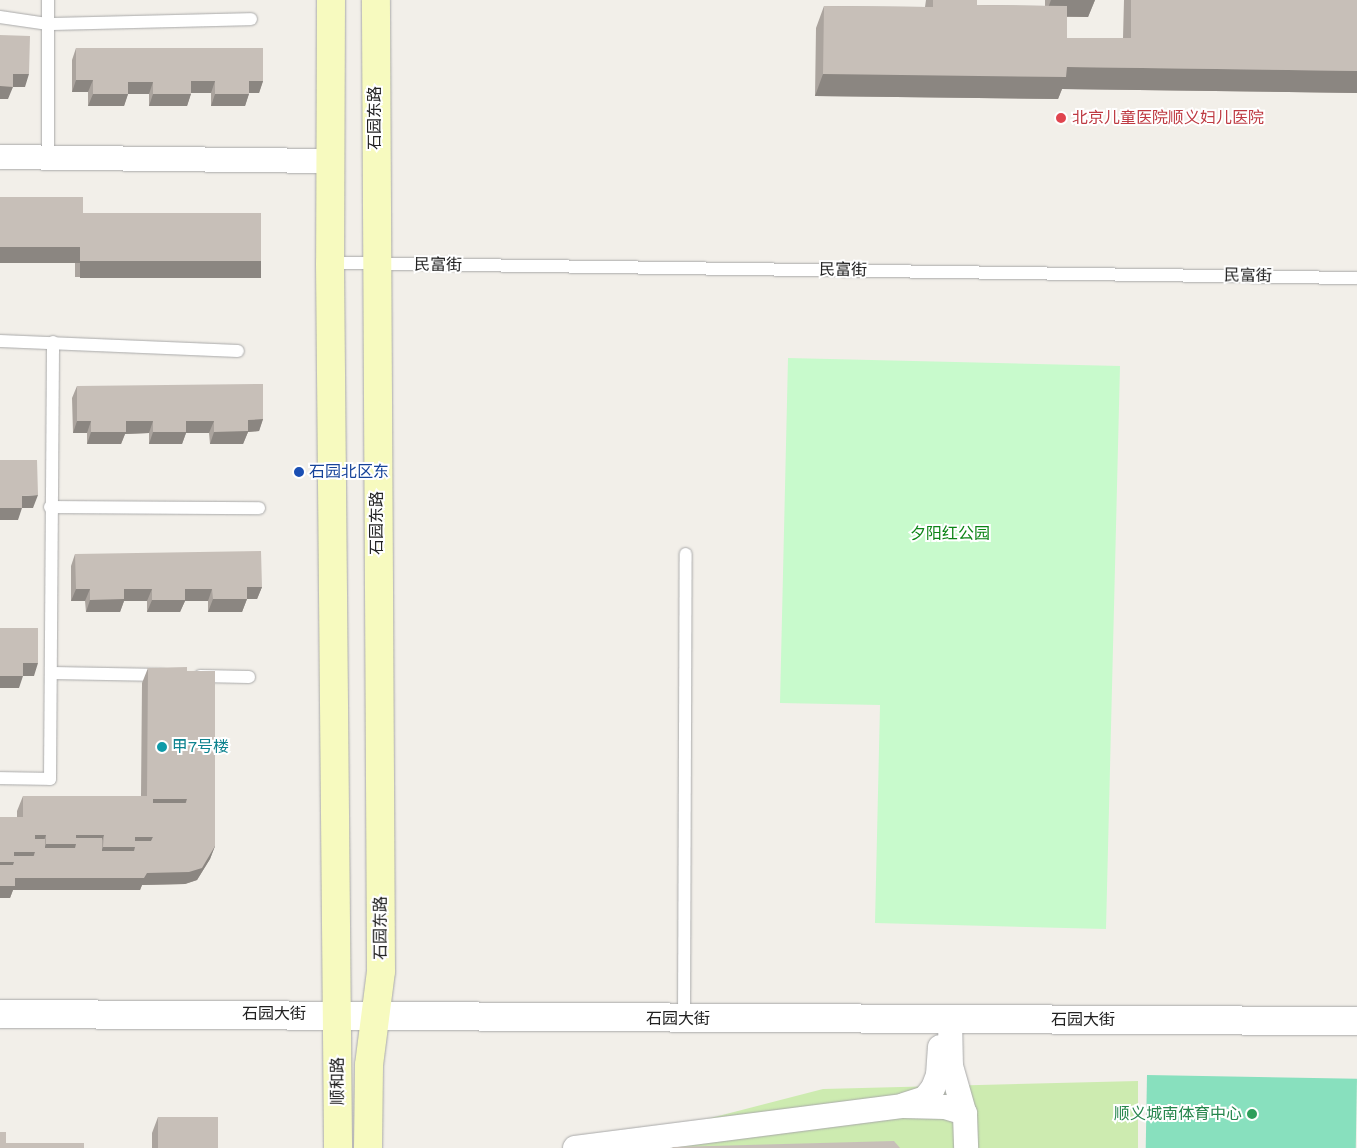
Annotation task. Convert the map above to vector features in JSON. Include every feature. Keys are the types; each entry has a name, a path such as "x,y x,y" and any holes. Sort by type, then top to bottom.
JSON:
{"main road":[{"path":"331,0 330,263 337,1014"},
{"name":"石园东路","path":"376,0 375,264 381,971 376,1016"},
{"name":"顺和路","path":"337,1014 338,1148"},
{"name":"顺和路","path":"368,1148 369,1065 376,1016"}],"street":[{"path":"0,157 331,161"},
{"name":"石园大街","path":"0,1014 337,1014 684,1019 1357,1021"},
{"path":"903,1106 925,1098 934,1088 940,1062 945,1020"},
{"path":"945,1020 951,1066 965,1113 966,1148"},
{"path":"575,1148 903,1106 945,1107 965,1113"}],"lane":[{"path":"48,0 48,158"},
{"path":"0,17 48,24 251,20"},
{"name":"民富街","path":"330,263 1357,278"},
{"path":"0,341 238,351"},
{"path":"0,778 50,779 52,673 50,507 53,342"},
{"path":"50,507 259,508"},
{"path":"684,1019 686,554"},
{"path":"52,673 249,677"}],"green space":[{"name":"夕阳红公园","path":"788,358 1120,366 1106,929 875,923 880,705 780,703"},
{"name":"顺义城南体育中心","path":"1147,1075 1357,1079 1356,1148 1146,1148"},
{"path":"1138,1081 1138,1148 594,1148 823,1089"}],"building":[{"path":"933,0 977,0 977,5 1067,6 1067,38 1131,38 1131,0 1357,0 1357,71 1067,67 1066,77 823,74 824,6 933,7"},
{"path":"0,35 30,36 29,74 13,74 13,87 0,86"},
{"path":"76,48 263,48 263,81 249,81 249,94 215,94 215,81 191,81 191,94 153,94 153,82 128,82 128,94 93,94 93,80 76,80"},
{"path":"0,197 83,197 83,213 261,213 261,261 80,261 80,247 0,247"},
{"path":"263,384 263,419 248,420 248,431 214,432 214,421 186,421 186,432 153,432 153,421 126,421 126,432 91,432 91,421 77,421 77,386"},
{"path":"0,460 37,460 38,495 22,496 22,508 0,508"},
{"path":"261,551 262,587 247,587 247,599 213,599 212,589 185,589 185,600 152,600 152,589 124,589 124,599 90,600 90,589 76,589 75,554"},
{"path":"0,628 38,628 38,663 23,663 23,676 0,676"},
{"name":"甲7号楼","path":"187,667 187,799 153,799 153,837 135,837 135,847 103,847 104,835 76,835 76,844 46,844 46,835 35,835 35,852 14,852 14,862 0,862 0,817 23,817 23,796 147,796 148,668"},
{"path":"187,671 215,671 215,846 202,868 189,872 147,873 144,878 15,878 15,886 0,886 0,865 13,865 14,856 34,856 35,839 45,839 45,848 75,848 76,838 102,838 102,851 134,851 135,841 151,841 153,837 153,803 186,803"},
{"path":"158,1117 218,1117 218,1148 158,1148"},
{"path":"0,1132 6,1132 6,1143 84,1143 84,1148 0,1148"},
{"path":"894,1141 900,1148 672,1148 673,1147"}],"place":[{"name":"北京儿童医院顺义妇儿医院","path":"1061,118"},
{"name":"石园北区东","path":"299,472"},
{"name":"甲7号楼","path":"162,747"},
{"name":"顺义城南体育中心","path":"1252,1114"}]}
